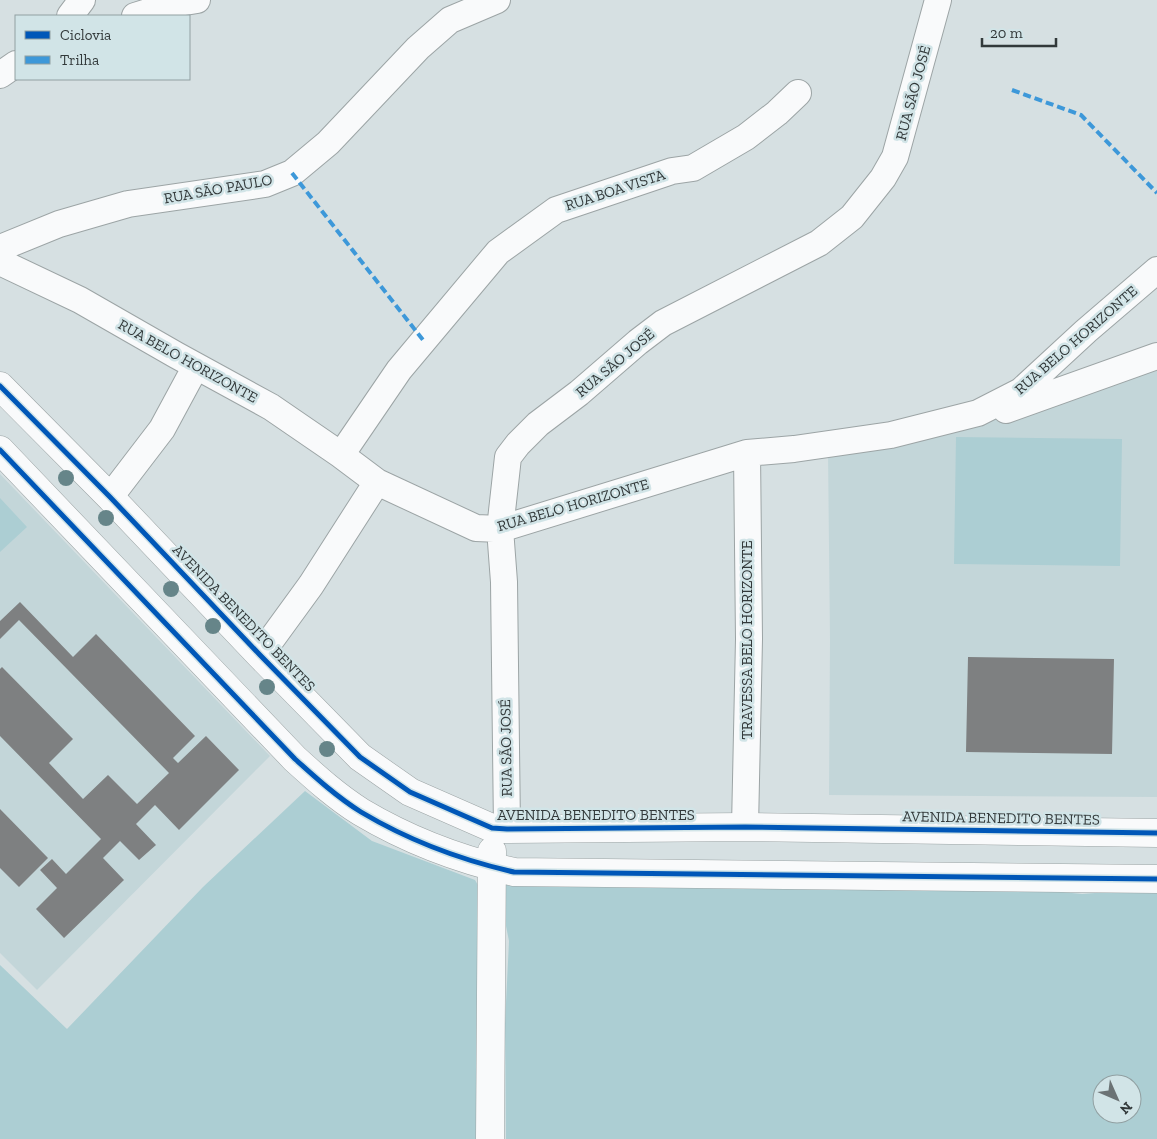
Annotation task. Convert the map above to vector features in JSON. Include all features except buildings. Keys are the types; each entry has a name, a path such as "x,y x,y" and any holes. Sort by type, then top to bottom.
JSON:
{"street":[{"path":"71,15 82,0"},
{"path":"138,15 173,4 197,0"},
{"name":"RUA SÃO PAULO","path":"0,248 59,224 128,204 265,184 292,173 328,142 418,48 450,20 497,0"},
{"name":"RUA SÃO JOSÉ","path":"499,828 504,582 500,529 508,457 538,424 580,393 638,342 663,323 819,242 852,217 883,178 895,157 938,0"},
{"path":"0,75 15,65"},
{"name":"RUA BOA VISTA","path":"341,455 399,370 498,252 556,210 672,171 693,168 746,137 777,113 798,93"},
{"name":"RUA BELO HORIZONTE","path":"0,262 80,300 271,407 341,455 376,482 476,528 500,529 747,453 794,450 891,435 978,412 1021,391 1086,330 1157,270"},
{"path":"978,412 1006,410 1157,356"},
{"path":"110,497 162,429 196,366"},
{"name":"AVENIDA BENEDITO BENTES","path":"0,386 110,497 360,757 410,792 499,828 745,827 1157,833"},
{"path":"0,450 295,759 323,784 360,811 405,836 492,867 514,872 556,874 1157,879"},
{"name":"TRAVESSA BELO HORIZONTE","path":"745,827 749,639 747,453"},
{"path":"260,655 312,585 376,482"},
{"name":"AVENIDA BENEDITO BENTES","path":"490,1139 492,867 499,828"}],"shaded area":[{"path":"1157,354 1157,797 829,795 828,452"},
{"path":"956,437 1122,439 1120,566 954,564"},
{"path":"0,474 270,756 37,990 0,953"},
{"path":"0,498 27,527 0,552"},
{"path":"305,791 372,841 475,880 483,894 479,1139 0,1139 0,965 67,1029 203,887"},
{"path":"505,881 1040,890 1082,894 1147,889 1157,893 1157,1139 506,1139 505,1024 509,941 504,916"}],"marked path":[{"path":"1012,90 1081,115 1157,193"},
{"path":"292,173 423,340"}],"cycle path":[{"path":"0,386 110,497 360,757 410,792 492,828 745,827 1157,833"},
{"path":"0,450 295,759 335,794 361,812 435,848 474,862 514,872 1157,879"}]}
